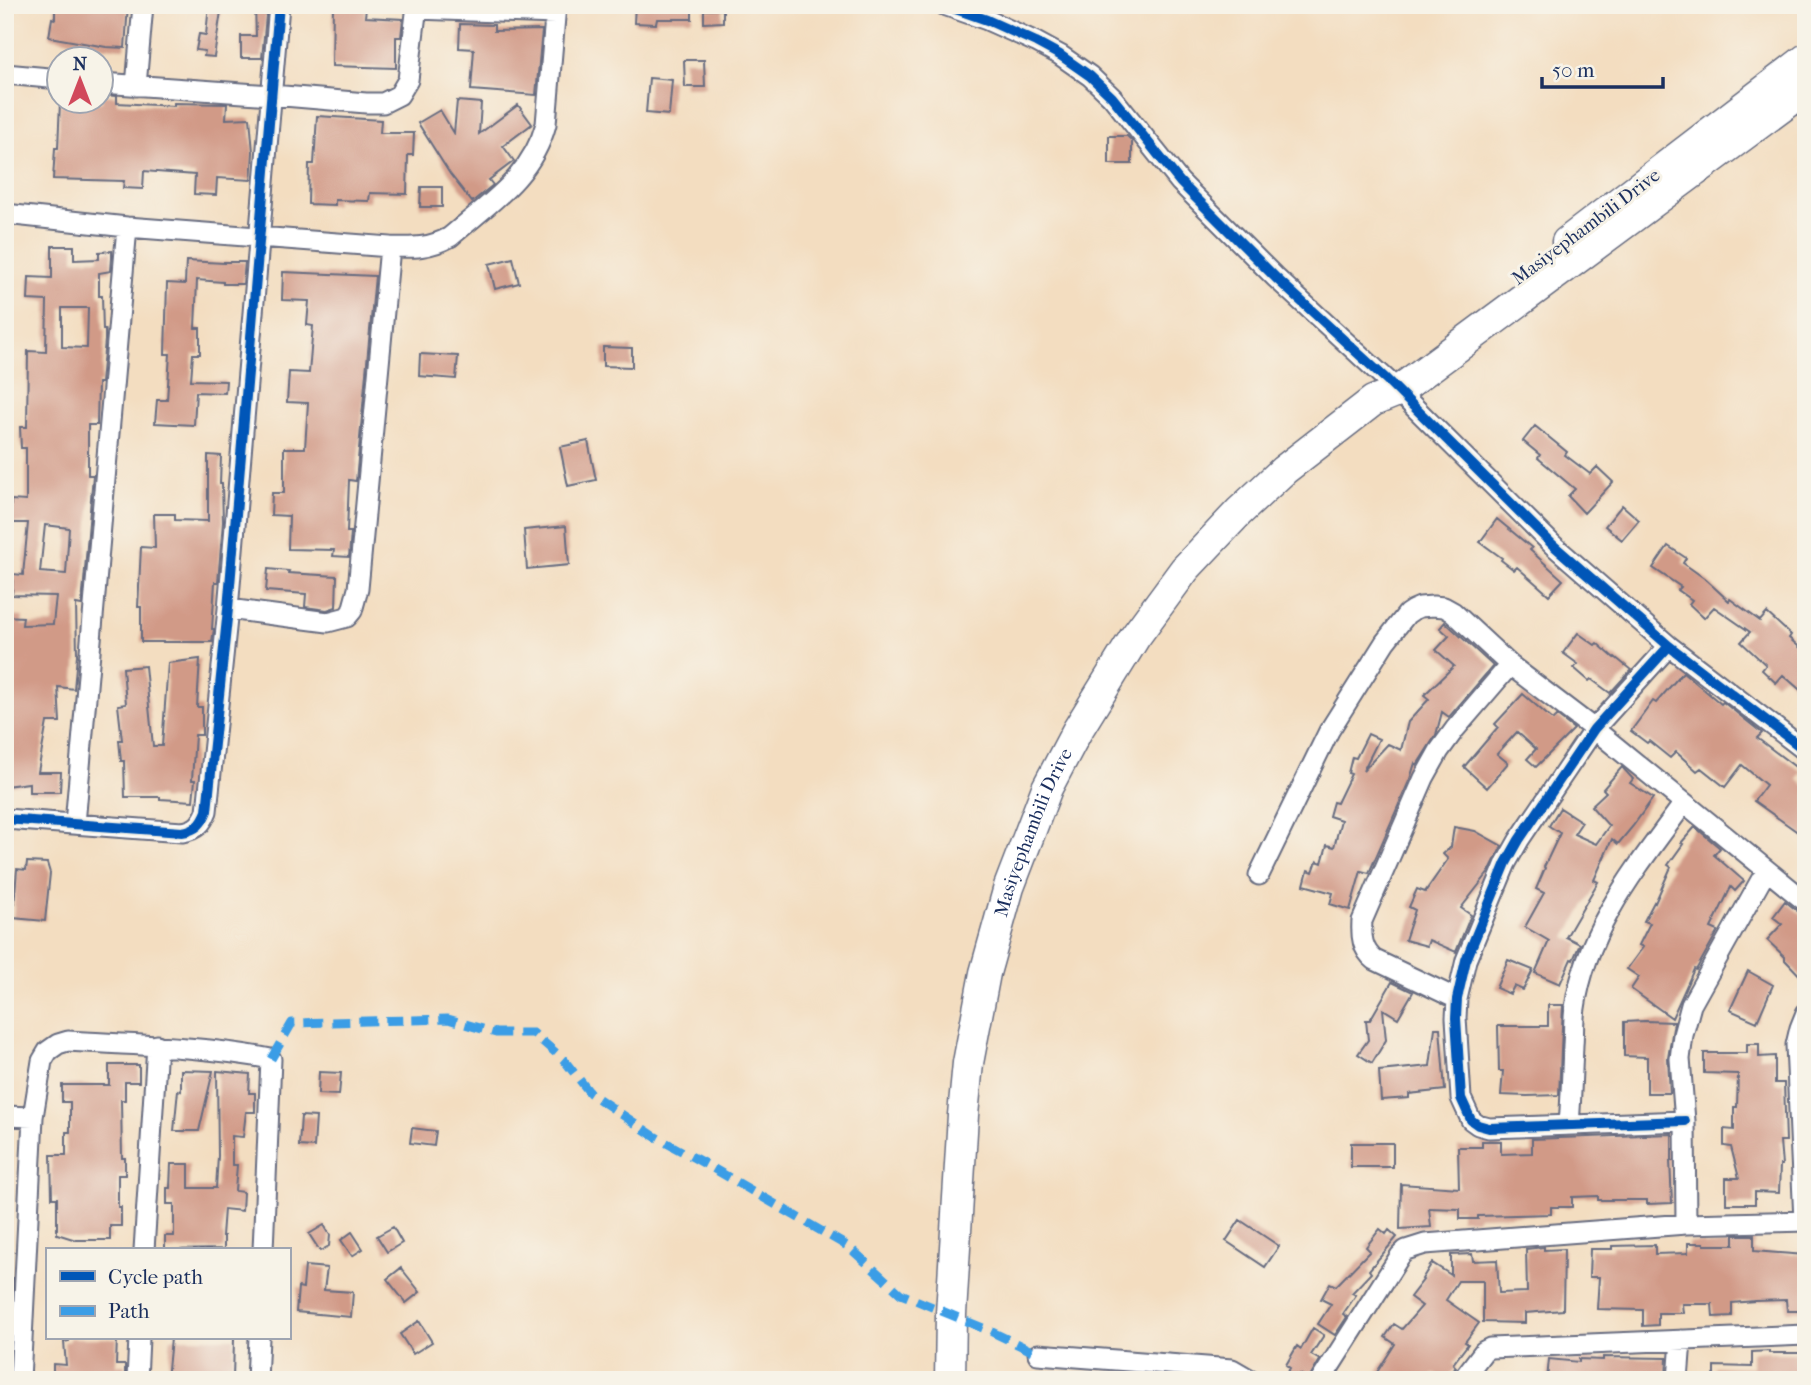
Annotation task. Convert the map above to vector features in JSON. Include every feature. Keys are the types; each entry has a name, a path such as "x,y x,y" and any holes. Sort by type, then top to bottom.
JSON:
{"main road":[{"name":"Masiyephambili Drive","path":"950,1380 951,1314 968,1063 985,973 1009,887 1047,788 1077,731 1135,637 1185,569 1239,512 1284,470 1806,59"},
{"name":"Masiyephambili Drive","path":"1386,390 1806,89"}],"street":[{"path":"136,86 143,5"},
{"path":"5,819 182,832 197,828 204,818 210,797 228,609 279,5"},
{"path":"944,5 987,20 1036,42 1090,76 1112,97 1181,182 1386,390 1553,545 1669,646 1806,751"},
{"path":"5,214 127,227 390,247 412,248 438,243 450,237 517,179 542,139 547,124 556,10 417,7 408,80 399,95 383,103 116,84"},
{"path":"5,74 46,78"},
{"path":"75,824 127,227"},
{"path":"228,609 328,622 347,617 352,611 358,589 390,247"},
{"path":"1259,875 1329,731 1385,642 1407,614 1420,607 1433,606 1444,607 1453,612 1510,665 1594,729 1806,902"},
{"path":"1669,646 1594,729 1519,840 1506,863 1466,960 1457,999 1456,1018 1461,1098 1471,1120 1478,1125 1489,1128 1685,1121"},
{"path":"1457,999 1375,960 1368,954 1361,935 1362,920 1439,751 1510,665"},
{"path":"1569,1125 1575,1009 1587,957 1605,918 1633,873 1684,803"},
{"path":"1686,1224 1685,1121 1680,1059 1683,1035 1698,991 1766,871"},
{"path":"1321,1380 1400,1256 1406,1250 1424,1244 1686,1224 1805,1221 1796,1045 1806,1013"},
{"path":"20,1380 33,1117 42,1061 48,1051 58,1044 68,1041 156,1045 271,1059 263,1248"},
{"path":"144,1248 156,1045"},
{"path":"5,1116 33,1117"},
{"path":"1462,1380 1484,1351 1490,1348 1806,1335"},
{"path":"137,1380 139,1340"},
{"path":"257,1380 258,1340"},
{"path":"1678,1380 1681,1340"},
{"path":"1038,1354 1232,1370 1251,1380"}],"building":[{"path":"55,5 128,5 125,48 49,37 52,18 55,19"},
{"path":"209,5 222,5 214,57 204,56 205,51 196,50 199,34 206,35"},
{"path":"255,5 267,5 262,58 241,58 241,36 256,36"},
{"path":"635,5 692,5 692,19 657,19 656,24 634,23"},
{"path":"333,6 366,8 365,17 403,19 401,37 396,37 396,68 332,66"},
{"path":"723,9 723,22 704,23 704,10"},
{"path":"460,24 494,25 494,31 542,30 536,95 471,90 474,49 459,48"},
{"path":"684,60 704,60 705,87 685,87"},
{"path":"649,78 672,80 669,115 646,113"},
{"path":"116,96 117,103 174,106 174,103 227,104 226,119 250,118 253,152 251,180 217,178 216,195 194,194 195,175 144,171 143,189 123,188 124,181 53,179 55,148 58,148 59,116 116,116"},
{"path":"457,101 481,103 479,134 518,105 532,124 503,146 514,161 489,180 493,185 472,202 450,174 418,123 440,110 454,133"},
{"path":"317,116 381,120 380,133 414,133 413,155 408,155 407,194 370,193 369,201 335,200 335,205 308,204 309,164 314,164"},
{"path":"1109,136 1127,136 1132,141 1132,164 1109,164"},
{"path":"421,187 442,187 442,207 420,207"},
{"path":"52,246 74,246 74,260 99,259 99,252 112,251 111,271 99,273 105,340 101,383 98,383 97,425 88,425 88,475 93,475 82,605 76,604 77,655 74,689 58,687 60,722 47,722 38,772 61,772 60,792 29,792 29,783 5,786 5,616 23,617 22,625 53,624 56,596 12,595 13,574 23,575 28,523 11,523 11,500 26,501 26,448 21,448 20,427 27,427 28,351 46,352 47,301 28,300 29,277 52,278","holes":["62,308 88,308 87,348 62,347","45,525 69,528 66,574 40,572"]},
{"path":"513,258 519,283 495,289 489,264"},
{"path":"186,261 245,262 243,284 197,280 195,328 200,328 200,354 193,354 191,380 226,381 225,393 196,392 194,425 155,423 157,400 167,400 170,354 165,354 167,283 185,284"},
{"path":"283,272 375,276 356,481 349,480 349,557 333,556 334,550 288,549 289,516 271,515 272,493 284,493 284,448 305,448 308,403 287,402 289,372 309,373 313,326 307,325 309,301 282,300"},
{"path":"603,347 632,348 632,367 603,366"},
{"path":"420,354 458,356 456,379 419,376"},
{"path":"1535,426 1567,452 1565,455 1590,474 1597,467 1613,482 1584,513 1568,496 1575,489 1538,458 1540,455 1523,441"},
{"path":"588,441 596,480 568,486 560,447"},
{"path":"208,455 221,456 223,522 218,582 215,582 212,642 141,642 141,607 138,607 141,547 155,548 154,514 175,514 175,520 208,521"},
{"path":"1622,505 1639,520 1622,540 1605,526"},
{"path":"1497,519 1532,548 1530,550 1563,580 1549,595 1517,567 1514,570 1480,542"},
{"path":"566,526 569,565 527,569 524,530"},
{"path":"1668,546 1686,558 1683,563 1729,601 1730,599 1760,621 1767,613 1791,635 1789,638 1806,653 1806,695 1783,675 1776,683 1762,670 1766,665 1741,642 1750,632 1714,607 1704,618 1689,604 1692,600 1678,590 1681,587 1653,568"},
{"path":"268,569 337,576 336,607 327,610 305,607 306,594 266,591"},
{"path":"1445,622 1493,666 1449,717 1442,712 1436,735 1417,765 1415,763 1369,873 1361,871 1350,910 1330,904 1333,893 1304,885 1308,870 1313,872 1317,861 1322,863 1327,845 1334,847 1341,820 1329,816 1333,802 1337,803 1351,774 1348,773 1352,757 1356,758 1368,734 1379,739 1363,771 1388,744 1401,750 1408,722 1429,699 1424,695 1454,666 1436,650 1449,636 1440,628"},
{"path":"1578,633 1595,645 1597,643 1631,670 1610,693 1591,679 1589,681 1574,668 1578,664 1563,653"},
{"path":"200,659 197,707 202,707 202,735 195,735 193,801 125,797 118,705 126,704 123,668 145,666 153,746 162,746 168,663"},
{"path":"1683,672 1721,704 1723,702 1762,733 1757,738 1802,772 1797,779 1806,786 1806,838 1754,801 1766,785 1742,765 1725,787 1701,768 1697,771 1676,752 1670,758 1631,731 1653,701 1656,703"},
{"path":"1523,694 1553,720 1557,716 1574,729 1536,767 1527,759 1536,749 1517,732 1497,754 1508,763 1487,788 1464,767 1498,727 1495,724"},
{"path":"1622,767 1633,779 1630,783 1653,798 1618,844 1612,839 1594,880 1598,882 1566,937 1580,944 1560,984 1535,973 1549,941 1525,927 1544,893 1536,889 1560,833 1549,826 1560,808 1582,822 1574,834 1596,844 1609,826 1591,806 1606,792 1603,789"},
{"path":"1454,827 1475,831 1502,846 1489,872 1461,908 1471,915 1456,952 1429,940 1427,946 1405,940 1415,910 1409,907 1417,889 1425,892 1448,859 1443,854 1451,847"},
{"path":"1695,827 1720,848 1714,855 1744,881 1735,891 1731,887 1711,928 1718,931 1696,970 1694,969 1672,1018 1631,989 1639,977 1627,969 1643,947 1639,945 1650,923 1644,921 1671,867 1668,865 1683,844 1681,843"},
{"path":"27,862 47,863 50,873 45,921 13,918 17,869 26,870"},
{"path":"1785,901 1806,918 1806,982 1767,940 1782,924 1773,917"},
{"path":"1508,960 1533,970 1523,990 1514,986 1510,994 1496,988"},
{"path":"1748,971 1773,985 1757,1022 1730,1010"},
{"path":"1392,982 1413,992 1398,1018 1383,1009 1386,1040 1372,1063 1358,1054 1368,1040 1366,1020 1370,1020"},
{"path":"1548,1005 1563,1005 1559,1095 1501,1095 1503,1071 1499,1071 1498,1026 1548,1026"},
{"path":"1624,1022 1674,1022 1668,1058 1670,1093 1647,1093 1647,1057 1624,1056"},
{"path":"1435,1028 1440,1028 1445,1090 1409,1094 1409,1098 1381,1100 1379,1071 1430,1066"},
{"path":"1747,1044 1759,1044 1759,1057 1775,1056 1775,1083 1784,1083 1786,1141 1780,1141 1782,1165 1779,1193 1755,1192 1755,1204 1726,1204 1726,1178 1739,1178 1731,1147 1724,1146 1724,1129 1734,1130 1738,1074 1704,1073 1704,1053 1747,1053"},
{"path":"109,1065 139,1065 139,1082 125,1082 125,1100 121,1100 125,1175 118,1175 121,1226 110,1226 110,1240 76,1240 57,1234 57,1198 52,1198 51,1155 66,1155 66,1132 70,1132 70,1102 62,1102 62,1085 109,1085"},
{"path":"181,1070 213,1071 199,1131 174,1131 178,1090 181,1091"},
{"path":"217,1071 250,1074 249,1093 255,1093 255,1112 246,1112 243,1137 232,1136 232,1165 237,1165 235,1191 243,1192 242,1211 224,1209 224,1248 165,1248 165,1236 174,1236 174,1204 167,1204 171,1164 189,1164 189,1188 216,1188"},
{"path":"319,1072 341,1073 339,1095 318,1094"},
{"path":"301,1116 316,1117 314,1147 299,1146"},
{"path":"412,1128 436,1131 434,1146 410,1143"},
{"path":"1672,1134 1672,1203 1598,1200 1598,1196 1572,1197 1572,1207 1551,1207 1551,1214 1478,1216 1478,1219 1460,1219 1460,1209 1429,1208 1431,1227 1400,1229 1401,1184 1459,1188 1458,1147 1482,1147 1482,1141 1501,1141 1501,1154 1532,1153 1532,1139"},
{"path":"1351,1143 1393,1143 1393,1167 1351,1167"},
{"path":"1240,1220 1279,1246 1265,1267 1226,1241"},
{"path":"324,1225 330,1235 329,1246 320,1251 309,1234"},
{"path":"393,1227 402,1243 387,1252 377,1236"},
{"path":"1380,1229 1386,1234 1389,1230 1397,1237 1369,1270 1371,1273 1352,1293 1356,1295 1343,1314 1347,1317 1335,1335 1318,1324 1331,1304 1321,1299 1330,1283 1336,1286 1370,1251 1366,1247"},
{"path":"352,1232 363,1249 352,1256 341,1240"},
{"path":"1734,1235 1754,1235 1754,1251 1805,1255 1806,1311 1787,1311 1786,1300 1755,1301 1732,1303 1732,1316 1713,1317 1712,1304 1682,1304 1683,1313 1658,1313 1658,1325 1643,1326 1643,1310 1597,1309 1599,1277 1589,1277 1590,1249 1655,1245 1655,1254 1688,1253 1688,1243 1734,1245"},
{"path":"1544,1247 1544,1250 1564,1249 1563,1310 1525,1313 1525,1323 1483,1322 1483,1281 1458,1281 1446,1300 1479,1323 1465,1342 1468,1344 1453,1364 1456,1367 1446,1380 1435,1373 1429,1380 1372,1380 1395,1344 1385,1337 1394,1324 1402,1329 1422,1306 1410,1297 1432,1263 1451,1275 1451,1255 1472,1254 1473,1261 1497,1260 1499,1293 1527,1292 1526,1249"},
{"path":"305,1266 327,1268 324,1290 353,1292 351,1317 296,1312 298,1287 303,1288"},
{"path":"401,1268 420,1292 406,1303 387,1279"},
{"path":"5,1278 13,1278 10,1335 5,1335"},
{"path":"419,1321 432,1342 413,1354 400,1334"},
{"path":"1313,1328 1324,1335 1311,1355 1320,1360 1309,1379 1300,1374 1296,1380 1288,1380 1285,1378 1290,1368 1286,1365 1297,1346 1301,1349"},
{"path":"117,1340 116,1365 125,1365 125,1380 53,1380 53,1364 66,1365 64,1342"},
{"path":"171,1340 234,1340 233,1380 167,1380"},
{"path":"1752,1352 1806,1353 1806,1380 1714,1380 1714,1366 1752,1367"},
{"path":"1603,1357 1667,1358 1666,1380 1547,1380 1549,1359 1579,1362 1579,1359 1603,1360"}],"marked path":[{"path":"271,1059 292,1023 448,1019 496,1033 533,1033 564,1060 590,1093 654,1136 849,1247 901,1294 1038,1354"}],"cycle path":[{"path":"5,819 182,832 198,826 207,811 228,609 279,5"},
{"path":"944,5 987,20 1036,42 1090,76 1112,97 1180,182 1276,278 1386,379 1553,545 1669,646 1806,751"},
{"path":"1669,646 1594,729 1519,840 1506,863 1466,960 1457,999 1456,1018 1461,1098 1471,1120 1478,1125 1489,1128 1685,1121"}]}
